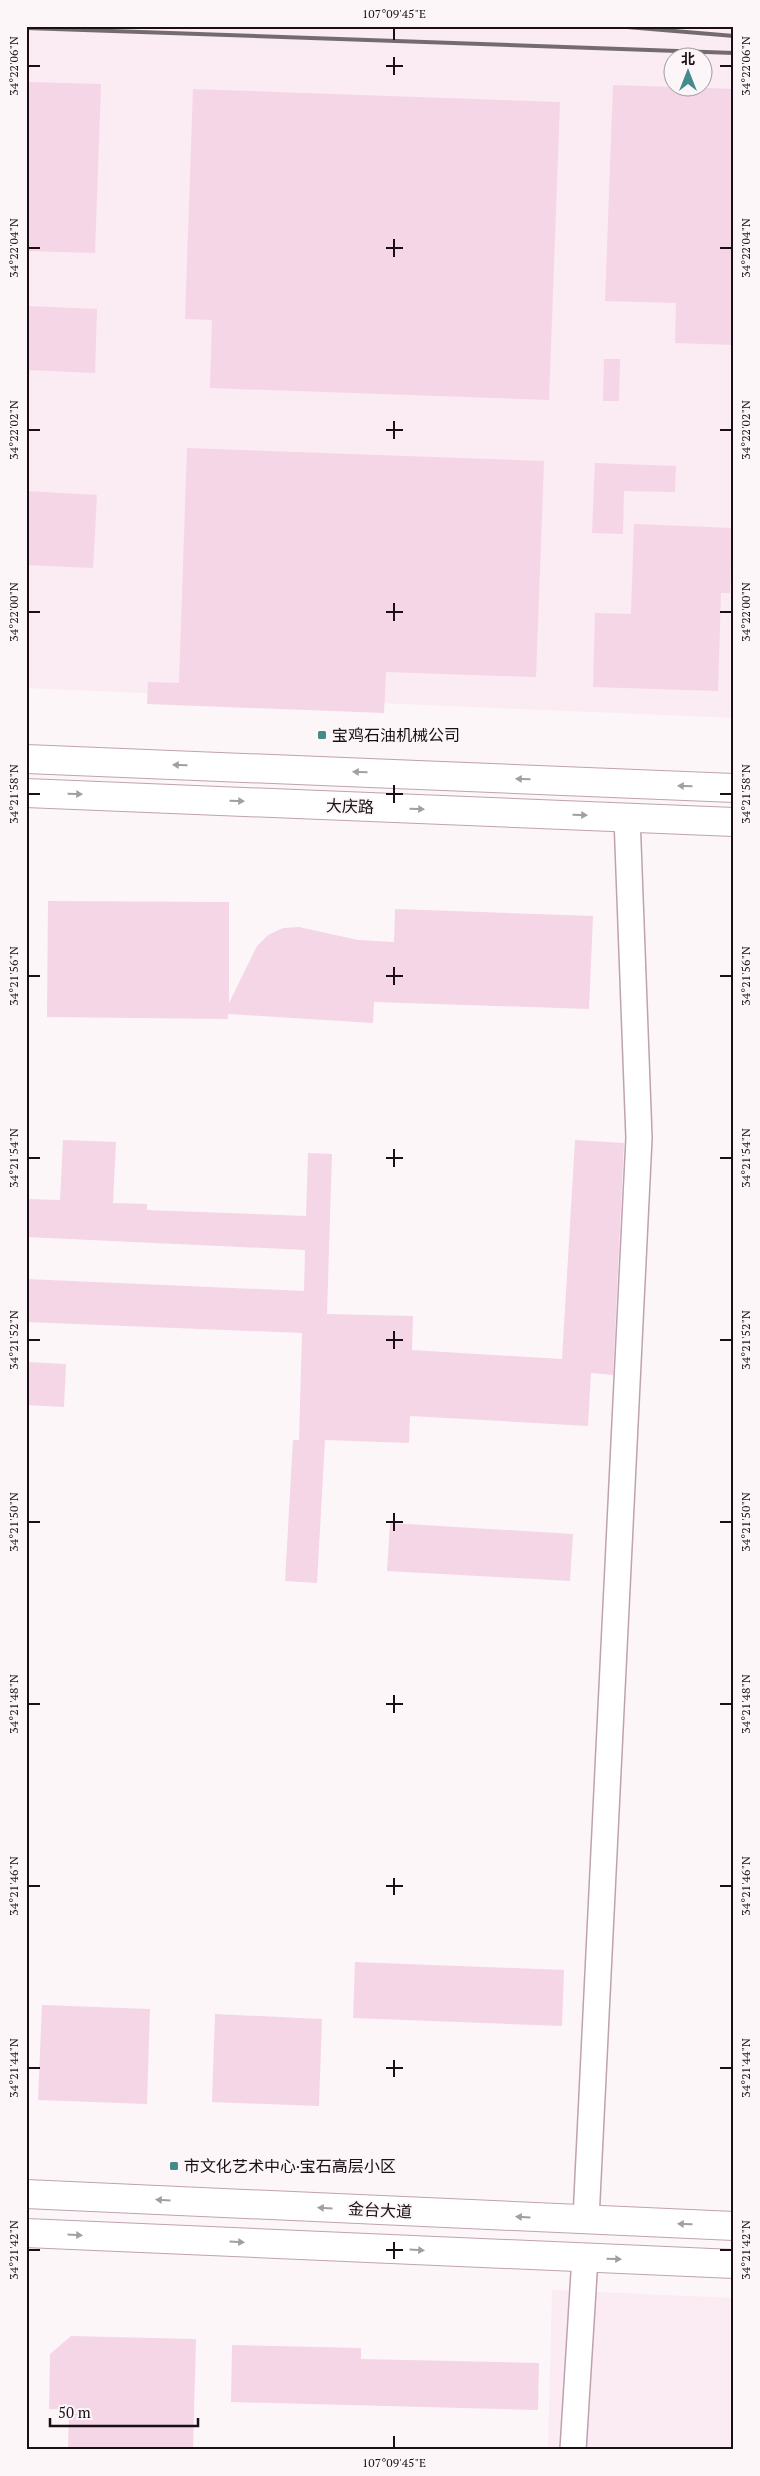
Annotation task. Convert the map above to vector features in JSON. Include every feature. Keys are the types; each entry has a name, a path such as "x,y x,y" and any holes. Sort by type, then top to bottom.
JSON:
{"main road":[{"path":"26,759 734,788"},
{"name":"大庆路","path":"26,793 734,822"},
{"name":"金台大道","path":"26,2194 734,2226"},
{"path":"26,2233 734,2264"}],"street":[{"path":"586,2219 639,1138 627,817"},
{"path":"573,2450 585,2257"}],"shaded area":[{"path":"26,26 734,26 734,718 26,688"},
{"path":"552,2290 734,2298 734,2450 548,2450"}],"building":[{"path":"26,82 101,84 95,253 26,251"},
{"path":"613,85 662,87 662,98 712,98 712,88 734,89 734,345 675,343 676,303 605,301"},
{"path":"193,89 560,102 549,400 210,388 212,320 185,319"},
{"path":"26,306 97,309 95,373 26,370"},
{"path":"604,359 620,359 619,401 603,401"},
{"path":"187,448 544,461 536,677 386,672 384,713 147,704 148,682 179,683"},
{"path":"595,463 676,466 675,492 624,491 623,534 592,533"},
{"path":"26,491 97,495 93,568 26,565"},
{"path":"634,524 732,528 730,593 721,593 718,691 593,687 595,613 631,614"},
{"path":"48,901 229,902 229,1003 257,946 268,935 283,928 299,927 358,940 394,942 395,909 593,916 589,1009 374,1002 373,1023 228,1014 228,1019 47,1017"},
{"path":"63,1140 116,1142 113,1203 147,1204 147,1210 306,1216 308,1153 332,1154 327,1314 413,1316 412,1350 562,1359 575,1140 624,1143 613,1375 591,1373 588,1426 410,1416 409,1443 325,1440 317,1583 285,1581 293,1440 299,1440 302,1333 26,1322 26,1279 304,1291 305,1250 26,1237 26,1199 60,1200"},
{"path":"26,1362 66,1364 64,1407 26,1405"},
{"path":"390,1523 573,1534 570,1581 387,1571"},
{"path":"355,1962 564,1970 562,2026 353,2018"},
{"path":"42,2005 150,2009 147,2104 38,2100"},
{"path":"215,2014 322,2019 319,2106 212,2102"},
{"path":"71,2336 196,2339 193,2450 68,2450 69,2409 49,2409 50,2354"},
{"path":"232,2345 361,2348 361,2359 539,2363 538,2410 231,2402"}],"railway":[{"path":"615,26 734,36"},
{"path":"26,28 734,53"}],"place":[{"name":"宝鸡石油机械公司","path":"322,735"},
{"name":"市文化艺术中心·宝石高层小区","path":"174,2166"}]}
